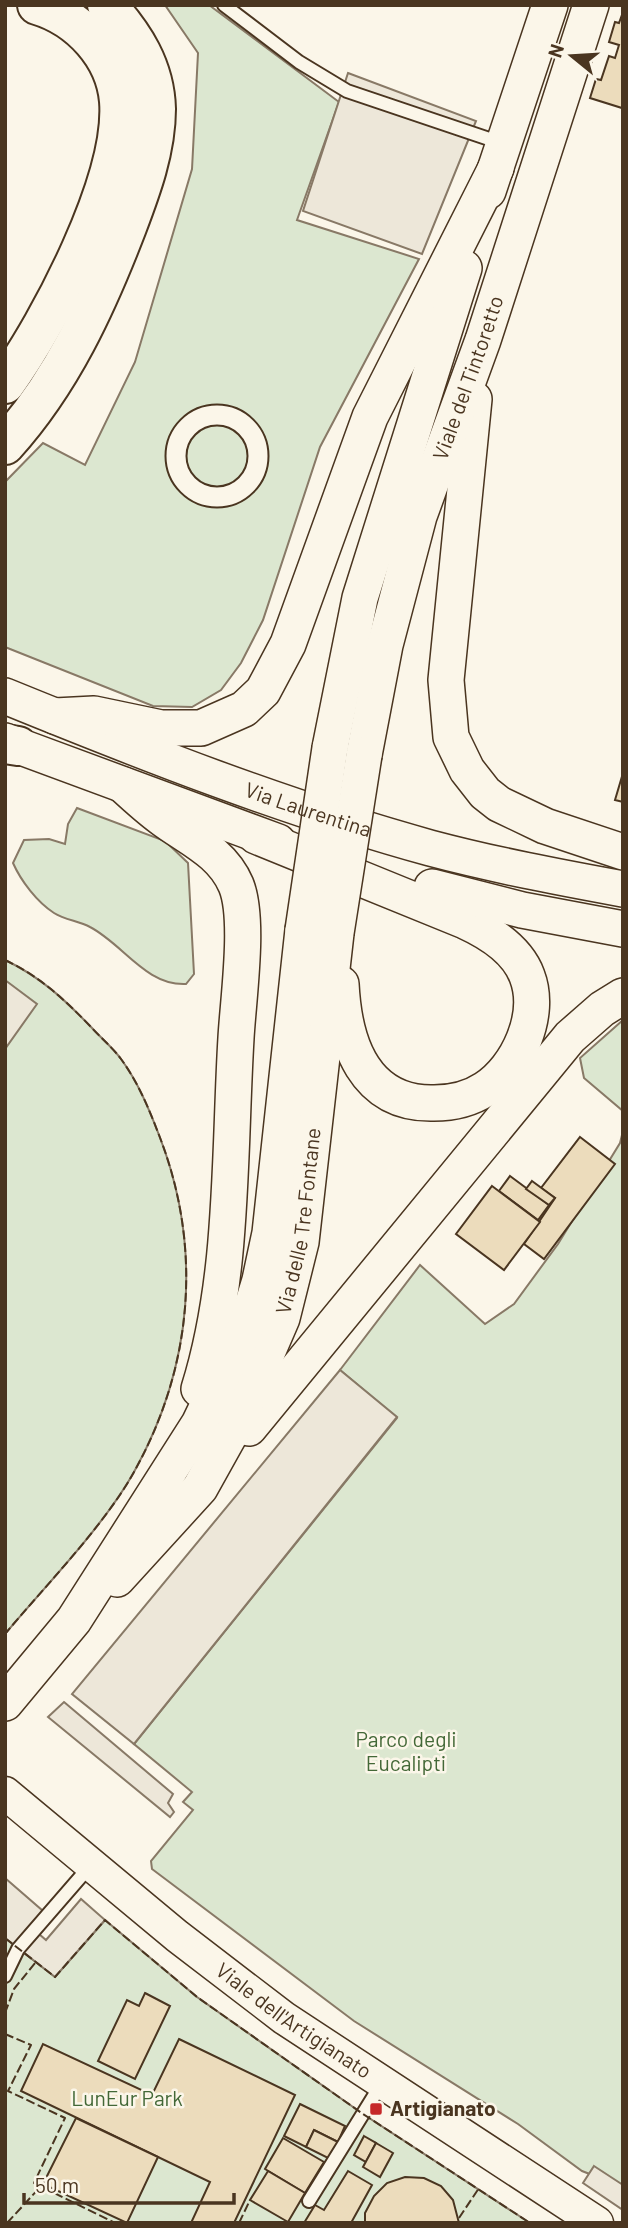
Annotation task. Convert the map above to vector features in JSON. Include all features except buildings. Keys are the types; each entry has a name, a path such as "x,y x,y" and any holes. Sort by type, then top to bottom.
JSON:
{"highway":[{"path":"5,384 48,318 80,249 110,167 119,111 112,75 94,42 71,21 37,5"},
{"path":"5,445 54,379 98,301 133,212 151,152 156,108 151,76 139,46 107,5"}],"main road":[{"name":"Viale del Tintoretto","path":"330,748 344,663 373,551 550,5"},
{"name":"Viale del Tintoretto","path":"364,755 385,645 415,529 434,467 483,340 592,5"},
{"path":"55,716 94,714 175,730 201,728 244,709 263,691 288,644 370,417 500,156"},
{"path":"483,340 464,482 449,645 446,680 449,730 462,762 485,793 530,820 574,836 616,844"},
{"name":"Via Laurentina","path":"5,696 343,822 469,858 623,889"},
{"name":"Via Laurentina","path":"9,744 256,836 475,899 623,929"},
{"name":"Via delle Tre Fontane","path":"5,1703 74,1620 135,1561 200,1488 259,1374 294,1279 330,748"},
{"name":"Via delle Tre Fontane","path":"74,1620 215,1395 246,1326 261,1280 319,932 364,755"},
{"path":"123,785 163,820 215,855 233,878 241,902 241,951 226,1235 217,1316 199,1389 161,1480"},
{"path":"256,836 465,920 503,944 519,961 528,977 531,1001 524,1038 500,1077 474,1095 441,1103 409,1102 381,1089 361,1065 319,932"},
{"path":"200,1488 570,1037 602,1009 623,996"}],"street":[{"path":"213,415 234,418 254,439 257,451 255,471 238,491 219,497 202,495 191,488 180,475 176,458 178,443 184,430 198,419 213,415"},
{"name":"Viale dell'Artigianato","path":"5,1793 135,1901 284,2018 597,2223"}],"lane":[{"path":"224,5 299,62 347,91 500,156"},
{"path":"5,1976 18,1949 91,1865"},
{"path":"309,2201 382,2083"}],"green space":[{"path":"165,5 209,5 339,102 297,220 419,259 320,447 263,620 241,663 221,690 192,707 153,706 5,647 5,482 43,443 85,465 135,362 192,169 198,53"},
{"path":"77,808 165,841 188,863 194,974 186,984 159,978 135,963 102,934 54,913 30,891 20,877 13,863 24,840 49,839 65,844 68,824"},
{"path":"5,960 30,974 62,999 114,1051 133,1077 155,1125 173,1178 182,1220 186,1263 185,1306 179,1349 169,1391 154,1432 134,1472 107,1513 5,1634"},
{"path":"623,1020 623,1111 584,1078 580,1058"},
{"name":"Parco degli Eucalipti","path":"623,1131 623,2187 582,2171 518,2124 354,2021 152,1869 151,1861 193,1810 183,1802 192,1792 134,1744 397,1418 340,1370 420,1265 485,1324 514,1304 558,1244 620,1143"},
{"name":"LunEur Park","path":"105,1920 197,1997 363,2114 530,2223 5,2223 5,1938 55,1977"}],"shaded area":[{"path":"348,73 476,121 422,254 303,211"},
{"path":"5,980 37,1004 5,1049"},
{"path":"340,1370 397,1417 134,1744 72,1694"},
{"path":"64,1702 173,1794 168,1803 174,1812 170,1817 48,1717"},
{"path":"5,1878 43,1911 31,1927 46,1940 81,1899 105,1920 55,1977 5,1938"},
{"path":"594,2166 623,2185 623,2210 583,2183"}],"fence":[{"path":"5,960 30,974 62,999 114,1051 133,1077 155,1125 173,1178 182,1220 186,1263 185,1306 179,1349 169,1391 154,1432 134,1472 107,1513 5,1634"},
{"path":"5,1938 55,1977 105,1920 197,1997 363,2114 530,2223"},
{"path":"5,2013 14,1989 35,1963"},
{"path":"5,2034 31,2045 8,2091 65,2118 34,2183 115,2223"},
{"path":"7,2223 43,2184"},
{"path":"459,2218 479,2188"},
{"path":"239,2223 250,2200"}],"place":[{"name":"Artigianato","path":"376,2109"}]}
